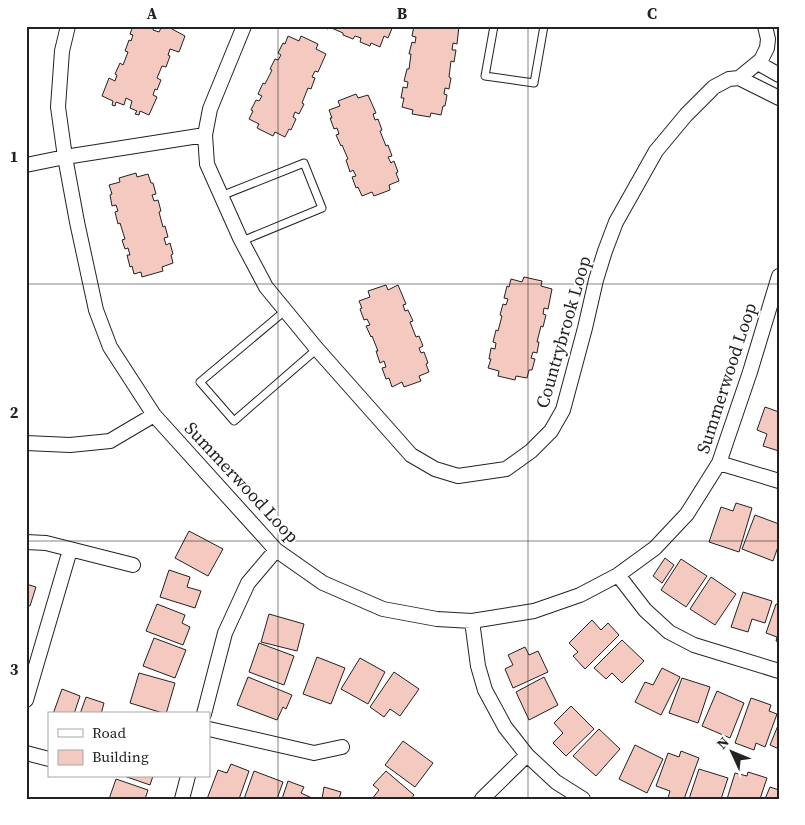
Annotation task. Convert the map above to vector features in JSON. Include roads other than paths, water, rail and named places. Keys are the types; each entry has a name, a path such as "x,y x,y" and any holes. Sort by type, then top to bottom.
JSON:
{"street":[{"name":"Summerwood Loop","path":"68,26 62,51 58,107 77,222 96,310 110,346 154,415 276,550 323,583 383,609 437,619 472,621 534,611 580,595 618,575 654,548 687,514 719,463 777,291 779,276"},
{"name":"Countrybrook Loop","path":"244,26 210,109 205,135 207,164 242,241 266,287 317,350 411,455 435,469 458,476 506,469 531,451 551,431 563,410 596,280 616,222 656,151 686,115 714,87 729,79 739,78 765,55 768,48 768,39 764,26"},
{"path":"758,63 779,75"},
{"path":"739,78 779,98"},
{"path":"26,165 205,135"},
{"path":"26,443 70,445 110,441 154,415"},
{"path":"719,463 779,481"},
{"path":"26,542 46,543 132,565"},
{"path":"26,700 70,550"},
{"path":"205,712 225,633 248,583 276,550"},
{"path":"618,575 645,610 669,632 694,645 779,671"},
{"path":"472,621 478,666 485,690 505,727 527,755 556,782 583,799"},
{"path":"210,729 314,753 342,747"},
{"path":"26,753 48,759"},
{"path":"482,799 527,755"},
{"path":"182,799 187,778"}],"lane":[{"path":"494,26 485,76 534,83 544,26"},
{"path":"221,196 304,163 322,208 242,241"},
{"path":"286,310 200,382 234,421 317,350"}]}
